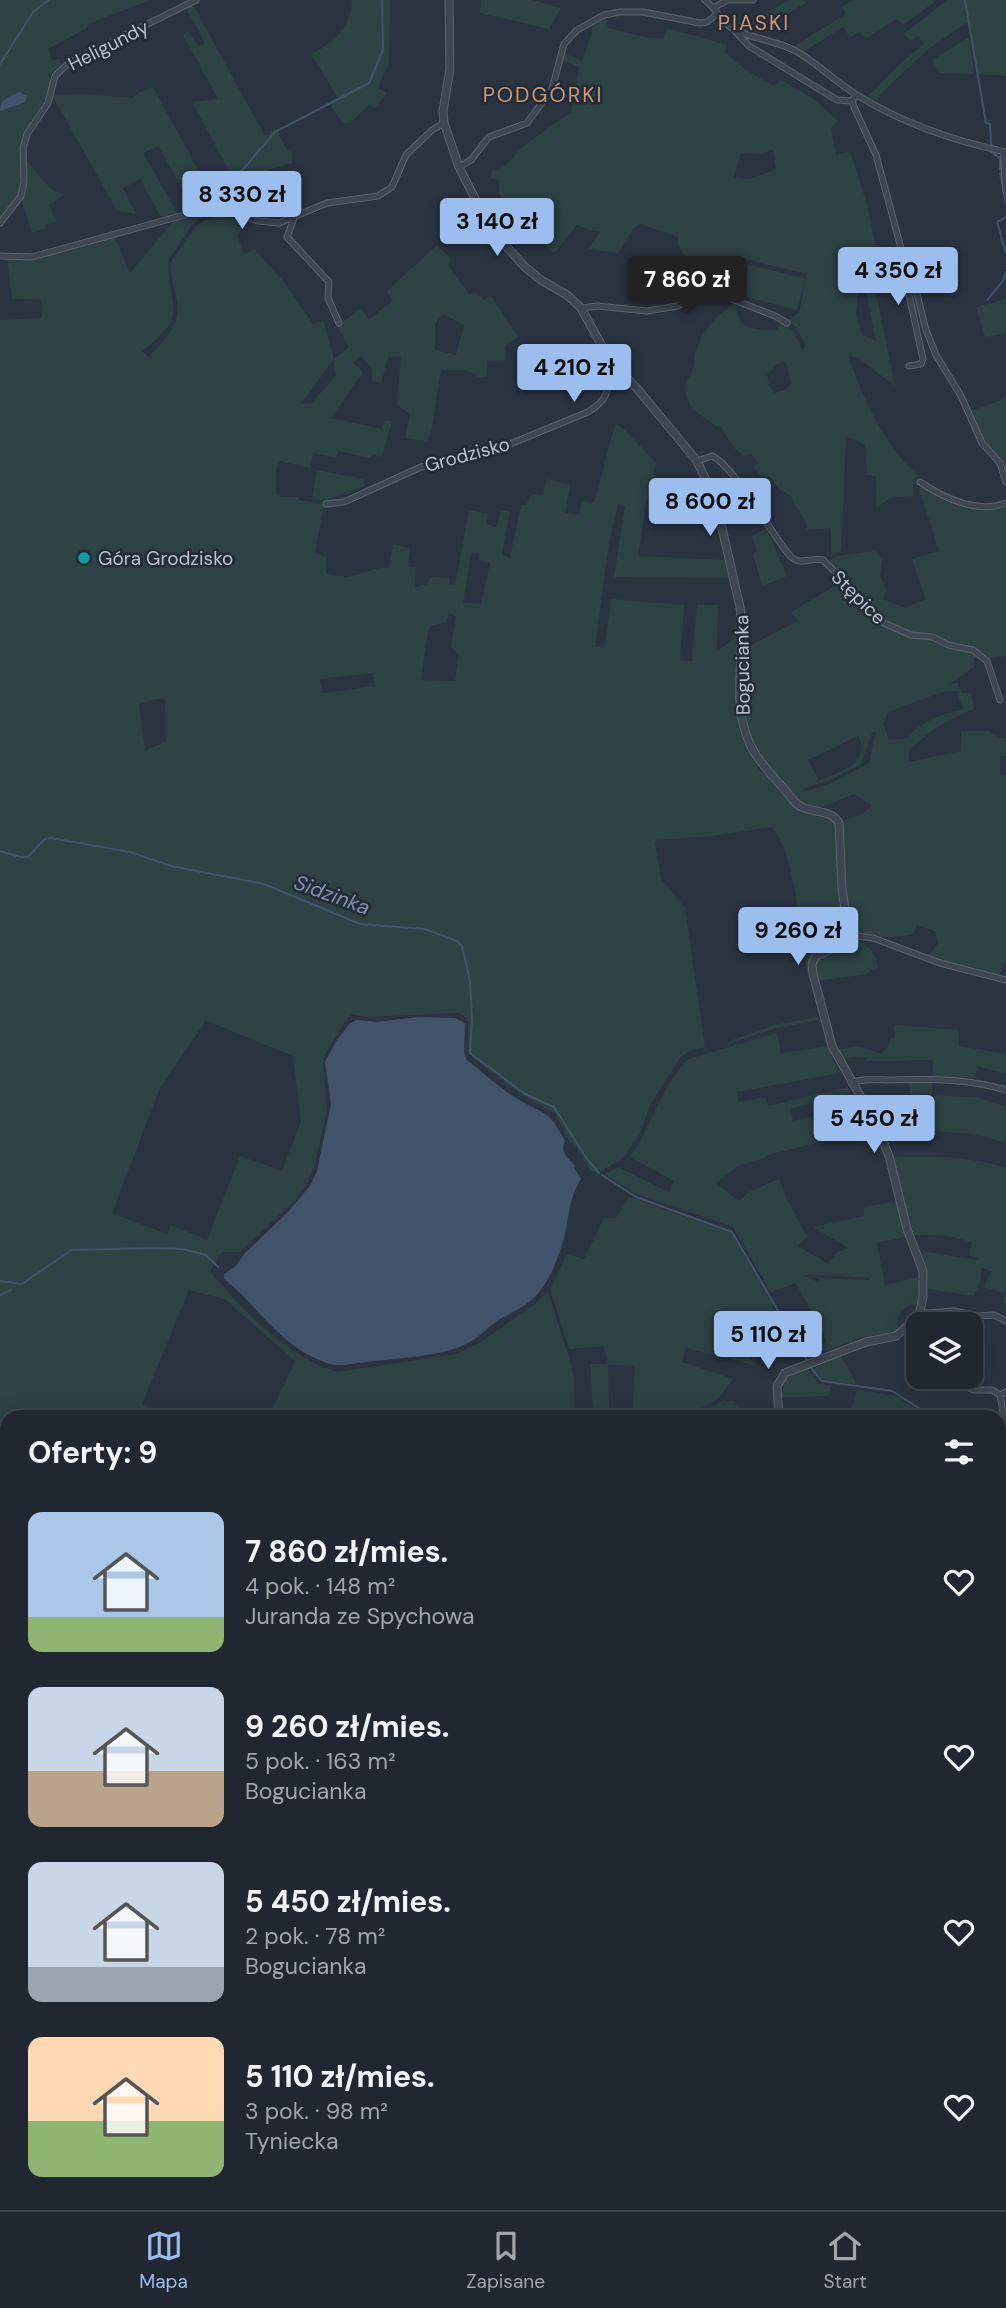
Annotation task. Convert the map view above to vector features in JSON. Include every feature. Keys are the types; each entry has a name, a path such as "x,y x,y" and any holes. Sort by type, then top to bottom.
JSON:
{"street":[{"name":"Heligundy","path":"0,223 21,196 24,182 23,148 34,120 48,103 57,74 69,63 196,0"},
{"name":"Bogucianka","path":"449,0 450,69 443,111 444,123 459,167 487,222 510,252 541,280 567,295 581,308 608,357 697,461 719,515 740,607 742,620 739,694 744,731 766,771 782,785 798,806 829,814 837,820 841,834 842,888 848,935"},
{"path":"705,0 749,46 841,102 854,98"},
{"path":"459,167 471,160 489,137 527,123 552,89 564,44 577,30 609,13 643,12 707,22 728,0 753,0"},
{"path":"734,30 797,51 854,98 960,141 1005,152 1006,191"},
{"path":"854,98 876,155 926,331 982,442 1000,463 1006,482"},
{"path":"0,256 33,257 206,209 219,209 266,223 279,223 327,203 368,199 384,194 396,181 406,155 432,130 444,123"},
{"path":"294,218 287,237 329,282 328,298 339,323"},
{"path":"905,263 903,268 923,359 921,364 909,366"},
{"path":"581,308 597,306 647,311 677,306 697,296 714,292 723,293 745,306 787,323"},
{"name":"Grodzisko","path":"326,503 344,502 421,467 493,451 588,412 600,405 609,389 608,357"},
{"name":"Stępice","path":"697,461 712,456 717,458 737,481 791,557 800,562 816,558 823,560 855,592 877,620 911,635 933,638 948,645 972,650 987,661 1000,700"},
{"path":"920,482 949,499 981,507 1006,503"},
{"path":"1006,980 940,963 873,938 848,935 840,944 816,956 812,968 832,1046 876,1124 892,1163 907,1229 923,1271 920,1311 994,1315 1006,1321"},
{"path":"851,1083 947,1079 983,1083 1006,1090"},
{"path":"778,1410 776,1391 779,1379 785,1373 866,1342 896,1336 906,1327"},
{"path":"971,1389 992,1390 1003,1394"}],"green space":[{"path":"0,0 150,0 88,24 87,28 48,49 52,61 59,59 62,66 48,75 51,80 47,96 23,141 19,193 0,219"},
{"path":"352,0 390,0 389,62 378,88 387,93 375,108 369,105 350,123 342,123 329,103 338,98 311,54 340,33 351,10"},
{"path":"481,0 532,0 561,8 549,29 480,13"},
{"path":"789,0 804,0 806,3 753,34 739,29"},
{"path":"853,0 937,0 903,25 897,19 866,38 859,32 850,37 843,27 803,52 793,47 846,14 842,7"},
{"path":"947,0 1006,0 1006,76 978,74 969,21 927,50 872,102 866,98 924,44 918,36 911,41 904,34"},
{"path":"192,3 265,136 275,128 288,151 292,152 292,163 234,180 192,102 218,99 183,35 188,31 198,46 205,43 186,8"},
{"path":"606,17 608,28 650,38 663,38 667,28 727,45 725,52 743,68 773,86 781,80 814,99 838,121 831,129 836,155 850,152 867,204 877,257 874,283 895,386 857,357 848,356 868,405 885,436 906,464 919,476 913,479 913,496 890,498 877,507 876,476 867,475 865,445 846,436 841,551 831,555 831,528 807,530 791,496 780,490 769,477 763,478 753,467 758,463 751,453 744,456 734,448 721,427 692,409 686,395 686,383 703,334 733,303 736,304 740,320 749,327 777,330 781,322 794,332 802,350 806,346 796,327 787,320 799,313 805,282 797,310 727,292 735,261 806,279 807,274 732,256 723,290 717,290 710,270 693,268 678,245 678,237 641,224 633,229 618,253 588,249 600,231 577,225 556,251 552,252 543,243 540,228 523,221 526,211 518,203 505,206 499,193 499,180 490,178 492,170 497,171 521,148 571,112 579,68 564,60 564,53 582,61 593,31 590,25","holes":["773,150 776,170 749,179 734,177 741,153 761,154","866,291 876,341 862,335 856,314 858,294","786,361 791,383 787,389 774,393 767,374 776,365"]},
{"path":"969,37 974,74 940,73 932,60"},
{"path":"153,87 210,191 188,199 158,146 143,153 178,214 162,219 140,179 123,188 136,214 117,211 52,95 85,94 133,98"},
{"path":"23,157 50,188 64,195 49,205 56,221 32,233 21,200"},
{"path":"211,210 192,225 168,261 173,312 166,329 142,351 149,357 174,325 177,304 171,262 193,230 209,218 219,216 246,221 237,236 244,254 254,249 281,278 313,324 323,320 334,359 349,347 337,326 361,309 369,319 393,301 387,291 437,245 451,259 448,266 469,294 477,293 484,300 491,296 518,337 505,346 506,360 487,361 487,377 477,378 476,374 464,370 441,370 432,428 427,441 405,438 410,414 397,405 401,356 388,357 381,384 372,380 372,369 361,356 353,363 363,372 331,418 382,429 385,420 392,421 382,457 374,455 369,458 339,451 336,458 313,453 310,468 280,461 276,469 276,494 324,504 315,553 326,557 326,574 347,577 389,568 393,544 410,548 408,566 416,567 415,587 428,584 430,577 450,578 449,584 455,585 469,510 488,514 486,524 497,527 501,510 510,512 502,554 510,558 521,505 526,505 532,494 543,495 547,479 570,485 565,513 579,515 582,501 594,503 615,424 625,430 656,463 638,556 725,560 729,578 614,577 625,506 618,504 609,543 595,647 605,648 611,599 684,605 680,660 692,661 697,605 718,605 717,651 730,642 736,622 739,621 738,712 741,734 751,756 759,770 784,791 796,806 805,812 830,817 837,825 839,893 845,934 839,942 817,950 808,975 792,876 787,857 772,827 655,842 661,879 685,908 705,1047 689,1051 680,1058 650,1105 640,1134 622,1159 597,1173 590,1169 573,1142 570,1143 555,1113 521,1095 472,1057 468,1051 468,1019 459,1013 365,1017 352,1014 323,1058 327,1111 308,1182 295,1200 240,1252 222,1252 210,1272 267,1331 300,1355 337,1372 456,1354 481,1342 548,1292 571,1364 574,1410 272,1410 295,1361 225,1299 189,1290 142,1404 152,1410 0,1410 0,320 42,318 41,300 12,299 7,258 40,258 114,236 130,273 175,219","holes":["443,314 464,325 456,355 435,350 435,324","333,360 336,375 311,404 302,403","471,553 480,554 479,561 490,563 481,604 463,603","449,613 456,617 451,647 459,655 455,681 421,680 428,630 431,626 446,622","373,673 375,686 323,693 319,679","157,699 165,700 166,741 145,751 139,704","204,1020 293,1056 301,1121 282,1171 240,1156 207,1240 171,1225 167,1234 112,1213 160,1088"]},
{"path":"1006,299 1006,335 985,337 976,307"},
{"path":"1006,395 1006,472 1003,462 982,443 971,411 1003,399"},
{"path":"317,470 364,479 364,486 325,501 312,499"},
{"path":"922,487 938,498 969,510 971,507 1006,505 1006,656 988,658 982,653 975,656 974,667 947,686 957,682 962,693 971,693 974,709 940,726 909,750 909,762 961,751 961,731 989,731 1000,738 1006,738 1006,756 1000,756 1000,774 1006,775 1006,964 1002,963 1000,977 926,956 938,943 935,931 917,925 913,934 898,937 853,933 845,887 841,821 862,814 872,806 854,794 818,807 804,805 766,766 753,747 746,728 742,687 745,618 749,646 798,621 791,612 842,582 876,621 912,638 911,633 879,618 828,560 876,551 882,560 880,575 886,590 883,599 905,608 926,599 912,559 939,551 919,488","holes":["957,691 963,709 926,722 908,738 889,740 883,724 888,712 942,692","876,732 869,763 834,782 805,792 802,789 832,779 861,764 872,733","858,736 861,753 858,760 845,770 819,780 808,760"]},
{"path":"766,528 787,576 762,586 753,554 757,551 752,536"},
{"path":"852,939 870,949 878,968 867,974 818,981 815,967 817,959"},
{"path":"817,1017 818,1020 774,1029 730,1043 774,1025"},
{"path":"894,1025 959,1030 959,1046 1006,1054 1006,1074 977,1066 975,1078 933,1077 933,1060 868,1061 866,1058 853,1057 842,1060 837,1050 857,1047 879,1053 885,1051 891,1039 895,1038"},
{"path":"777,1033 781,1053 829,1046 832,1059 840,1073 737,1092 738,1102 765,1097 769,1106 847,1087 852,1093 790,1109 793,1121 859,1105 869,1130 767,1155 738,1166 716,1183 739,1201 749,1192 779,1179 807,1237 798,1246 828,1264 837,1252 849,1248 813,1227 864,1216 864,1207 899,1201 905,1237 877,1243 885,1285 920,1277 918,1304 901,1312 899,1330 863,1337 808,1357 805,1351 827,1342 796,1283 771,1292 733,1227 632,1192 605,1174 618,1167 669,1192 674,1181 630,1157 671,1081 689,1059","holes":["809,1274 869,1278 819,1278 818,1282 805,1276"]},
{"path":"933,1081 932,1094 910,1095 909,1082"},
{"path":"934,1095 980,1098 1006,1107 1006,1143 961,1133 886,1132 881,1124 926,1122 926,1112 874,1114 869,1105 934,1104"},
{"path":"892,1157 964,1159 1006,1168 1006,1303 1003,1303 1005,1293 984,1287 992,1271 981,1268 981,1280 974,1296 928,1289 927,1270 921,1251 977,1260 978,1258 969,1255 972,1242 947,1236 915,1235 908,1220"},
{"path":"629,1197 729,1232 786,1330 767,1342 752,1321 734,1333 756,1366 686,1348 682,1362 733,1379 719,1398 700,1409 632,1410 635,1366 608,1365 609,1410 593,1410 590,1364 608,1364 604,1346 569,1349 550,1289 567,1254 584,1259 604,1218 616,1218"},
{"path":"840,1354 855,1384 824,1379 811,1365"},
{"path":"807,1367 818,1383 831,1386 829,1396 782,1397 784,1380"},
{"path":"857,1390 895,1396 916,1410 852,1410"},
{"path":"723,1400 734,1401 739,1409 708,1410"}],"water":[{"path":"19,92 27,96 25,102 0,111 3,101"},
{"path":"419,1017 455,1018 465,1023 464,1052 467,1060 510,1094 549,1117 565,1141 564,1152 581,1179 573,1197 554,1267 546,1282 529,1302 500,1319 470,1342 447,1351 330,1364 305,1353 284,1338 224,1278 224,1274 236,1266 244,1254 288,1212 310,1186 317,1171 331,1104 325,1062 337,1040 350,1023 357,1020 376,1022"}],"waterway":[{"path":"0,64 33,12 49,0"},
{"path":"212,192 239,174 275,132 369,83 383,50 382,0"},
{"path":"965,0 986,123 990,124 991,145"},
{"path":"991,151 1000,159 1000,170"},
{"path":"1000,173 1006,204"},
{"path":"1001,235 997,222 1006,217"},
{"path":"1001,237 1006,253"},
{"path":"987,300 1003,281 1006,272"},
{"name":"Sidzinka","path":"0,851 28,857 45,839 51,838 130,852 171,866 264,884 360,924 425,929 457,941 462,946 470,981 470,1053 525,1094 554,1107 599,1173"},
{"name":"Sidzinka","path":"602,1175 636,1197 732,1232 808,1362"},
{"path":"0,1281 22,1284 71,1250 182,1249 206,1255 218,1267"},
{"path":"0,1295 11,1290"},
{"name":"Sidzinka","path":"810,1367 822,1381 892,1391 922,1410"}],"place":[{"name":"Góra Grodzisko","path":"84,558"}],"district":[{"name":"PIASKI","path":"754,23"},
{"name":"PODGÓRKI","path":"543,95"}]}
